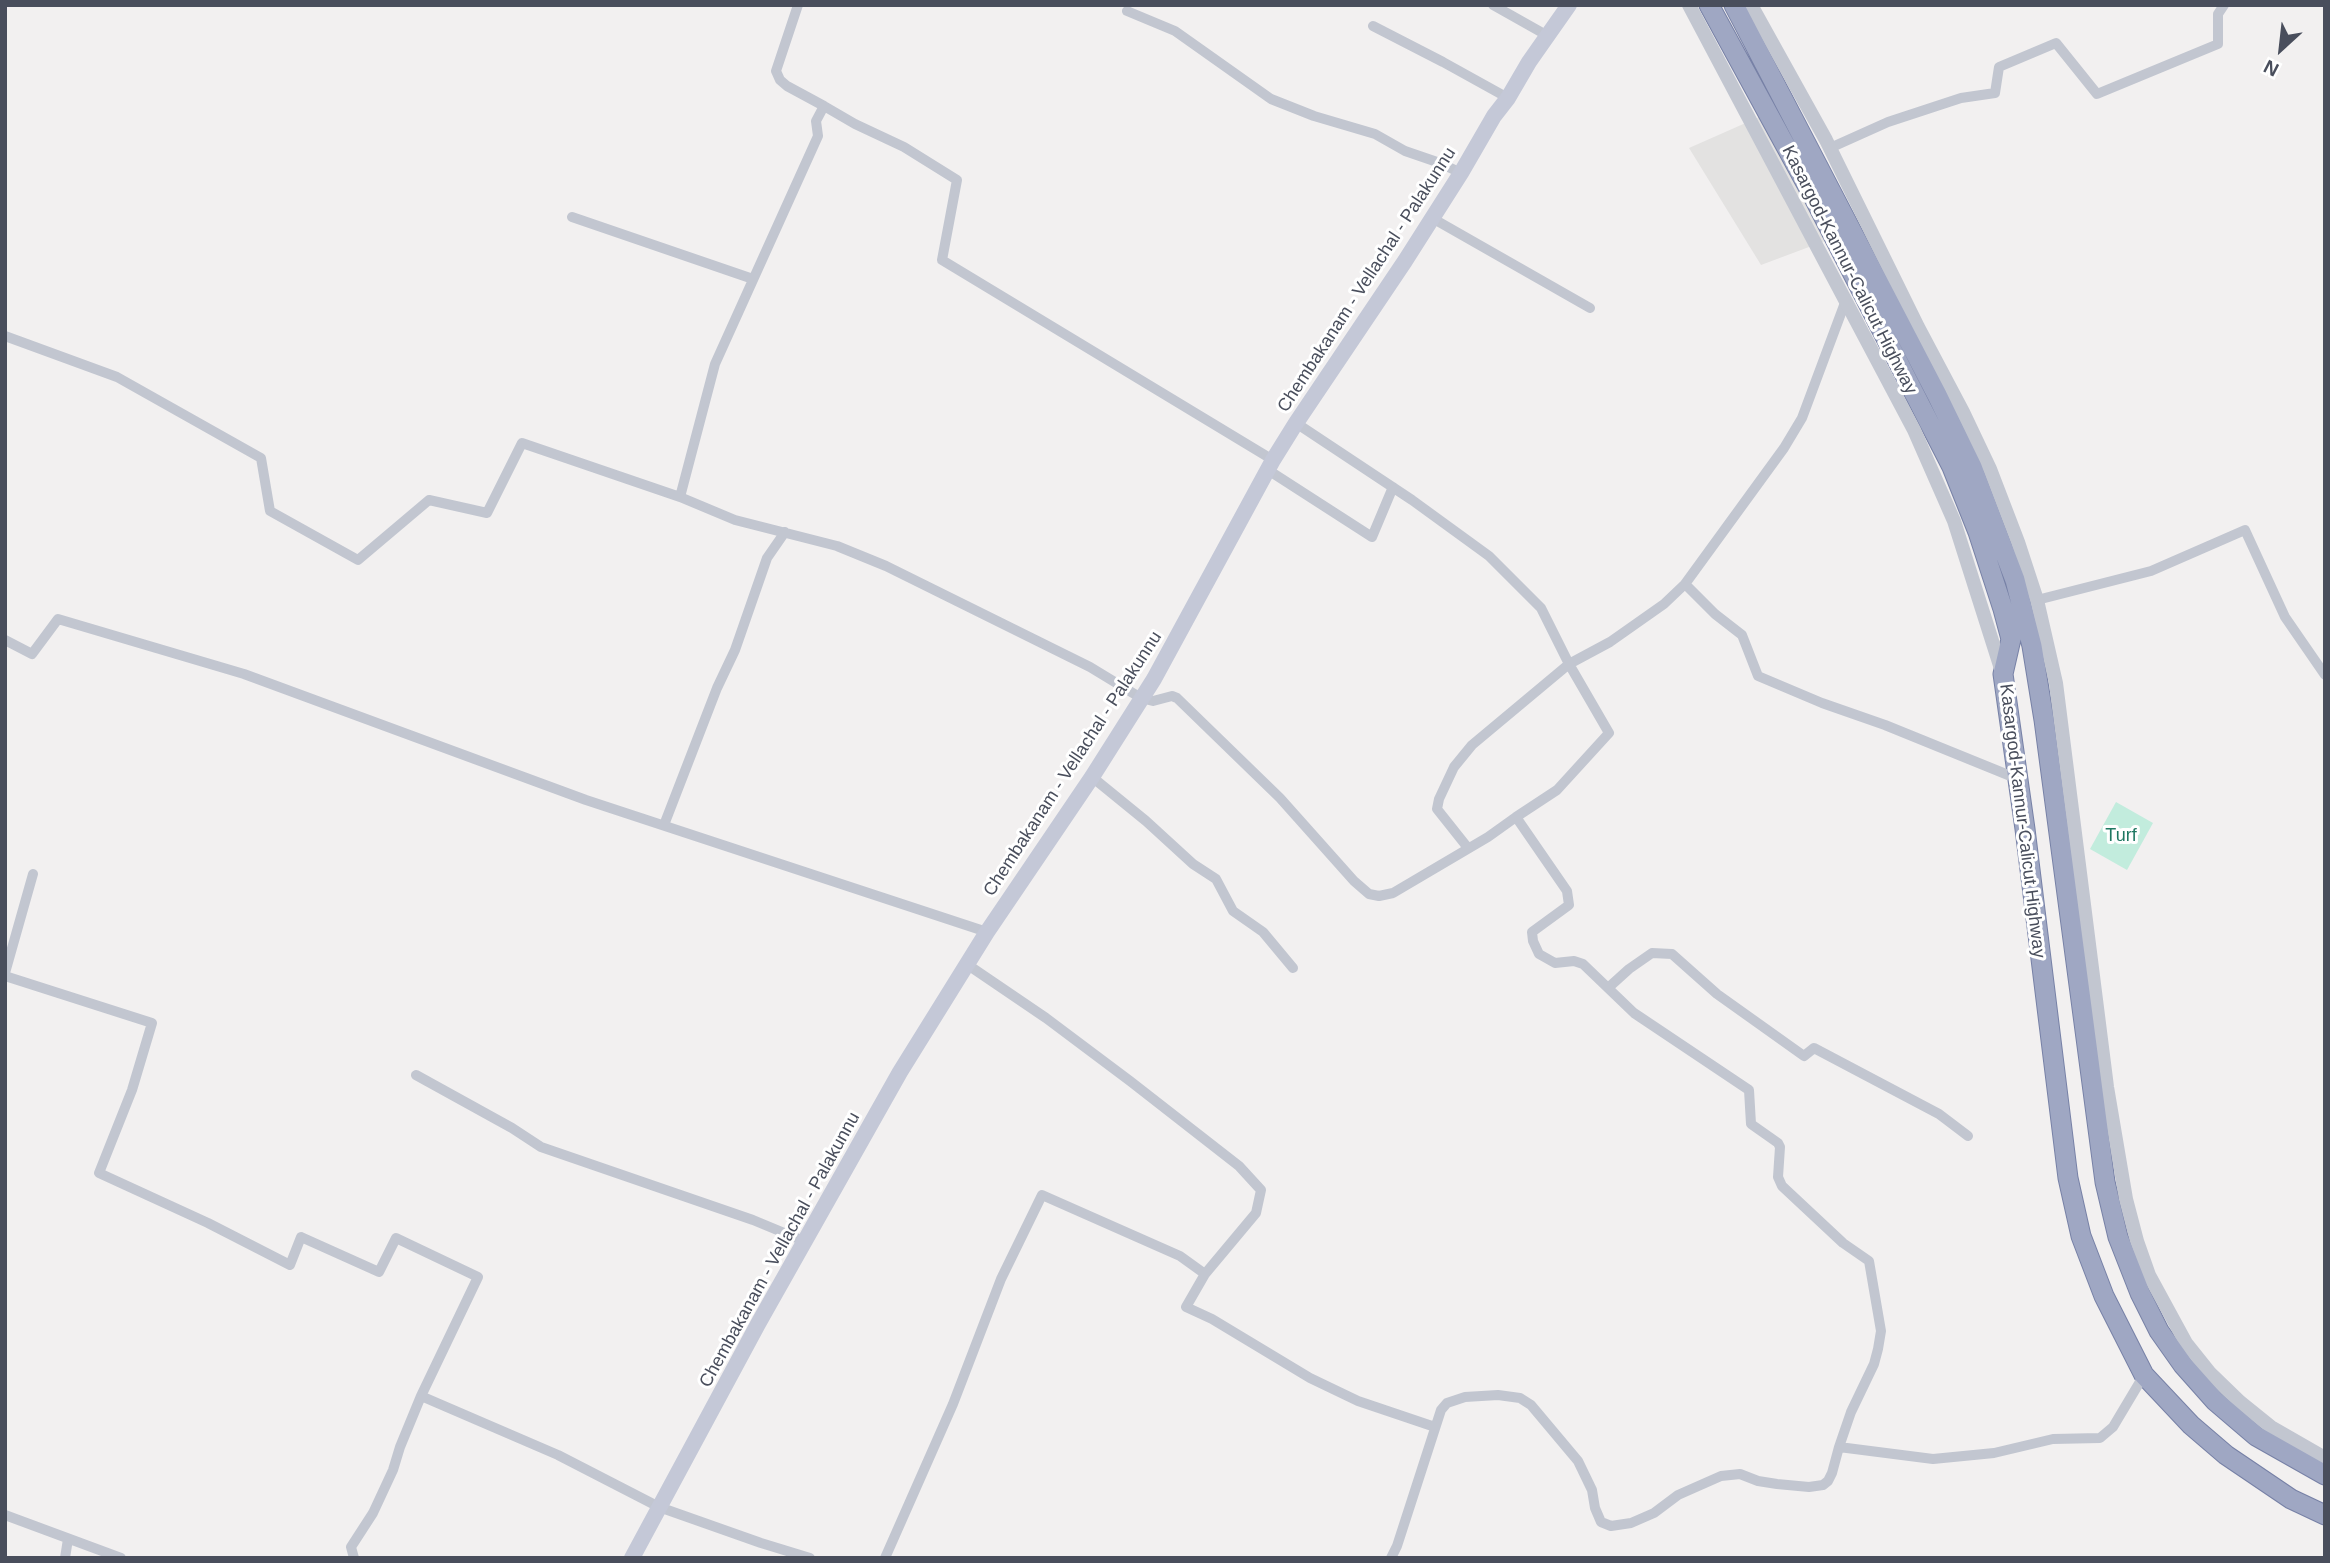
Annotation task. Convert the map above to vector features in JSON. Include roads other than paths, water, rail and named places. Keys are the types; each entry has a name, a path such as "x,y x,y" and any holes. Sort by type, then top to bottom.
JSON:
{"highway":[{"name":"Kasargod-Kannur-Calicut Highway","path":"1709,5 1814,198 1898,367 1952,467 1978,532 2011,639 2003,674 2019,779 2068,1178 2081,1236 2104,1297 2144,1375 2191,1425 2226,1455 2291,1499 2325,1515"},
{"name":"Kasargod-Kannur-Calicut Highway","path":"1734,5 1937,395 1972,467 2015,580 2032,646 2045,720 2105,1182 2118,1237 2140,1293 2159,1331 2183,1366 2216,1401 2256,1436 2325,1475"}],"main road":[{"name":"Chembakanam - Vellachal - Palakunnu","path":"632,1558 758,1324 900,1072 987,932 1092,777 1169,655 1270,465 1296,423 1569,5"}],"street":[{"path":"799,5 776,71 780,80 957,180 942,260 1270,465 1371,537 1394,488"},
{"path":"1493,5 1548,36"},
{"path":"1689,5 1914,430 1954,521 2003,674"},
{"path":"1751,5 1829,148 1990,469 2037,600 2056,683 2107,1087 2126,1199 2149,1275 2186,1343 2210,1373 2271,1427 2325,1458"},
{"path":"1829,148 1888,122 1961,98 1995,93 1999,67 2056,43 2097,94 2218,44 2218,14 2224,5"},
{"path":"1127,11 1175,31 1271,99 1314,116 1375,134 1405,151 1461,173"},
{"path":"1373,26 1508,98"},
{"path":"680,497 715,364 818,136 816,121 824,106"},
{"path":"572,217 753,279"},
{"path":"1432,218 1590,308"},
{"path":"1468,848 1437,809 1438,799 1454,767 1472,746 1569,664 1610,642 1664,604 1685,584 1784,448 1802,418 1846,300"},
{"path":"5,336 117,377 261,458 270,511 358,560 429,500 487,513 522,443 680,497 735,520 837,546 886,566 1090,667 1141,698 1153,701 1172,696 1177,698 1280,798 1354,881 1369,894 1379,896 1393,893 1557,790 1609,733 1569,664 1541,608 1489,556 1296,423"},
{"path":"2037,600 2151,571 2245,530 2285,617 2325,675"},
{"path":"664,825 717,688 735,650 767,558 785,532"},
{"path":"1685,584 1715,614 1742,635 1758,676 2019,779"},
{"path":"5,640 32,654 58,619 244,674 586,800 987,932"},
{"path":"1092,777 1193,864 1216,879 1233,911 1263,932 1293,968"},
{"path":"1391,1558 1441,1410 1447,1403 1465,1397 1498,1395 1520,1398 1531,1405 1578,1461 1592,1490 1601,1522 1611,1526 1632,1523 1654,1513 1678,1495 1721,1476 1740,1474 1777,1484 1809,1487 1823,1485 1832,1474 1851,1412 1874,1364 1878,1349 1881,1331 1869,1261 1843,1242 1782,1186 1778,1177 1780,1147 1751,1124 1749,1090 1634,1013 1583,964 1574,961 1555,963 1539,954 1532,932 1569,905 1567,891 1516,817"},
{"path":"33,874 5,974 152,1023 132,1090 99,1173 208,1223 290,1265 301,1237 379,1272 397,1238 478,1277 421,1396 393,1470 373,1513 351,1547 354,1558"},
{"path":"1608,988 1652,953 1672,954 1717,994 1804,1056 1814,1048 1939,1114 1968,1136"},
{"path":"968,965 1046,1018 1130,1081 1239,1166 1261,1190 1256,1213 1205,1274 1186,1307 1310,1378 1358,1401 1435,1427"},
{"path":"416,1075 541,1147 753,1220 806,1242"},
{"path":"885,1558 953,1404 1002,1279 1042,1195 1180,1256 1205,1274"},
{"path":"1839,1447 1933,1459 1994,1453 2053,1439 2100,1437 2113,1427 2144,1375"},
{"path":"421,1396 558,1455 659,1507 810,1558"},
{"path":"5,1515 121,1558"},
{"path":"65,1558 68,1539"}],"park label":[{"name":"Turf","path":"2121,836"}]}
